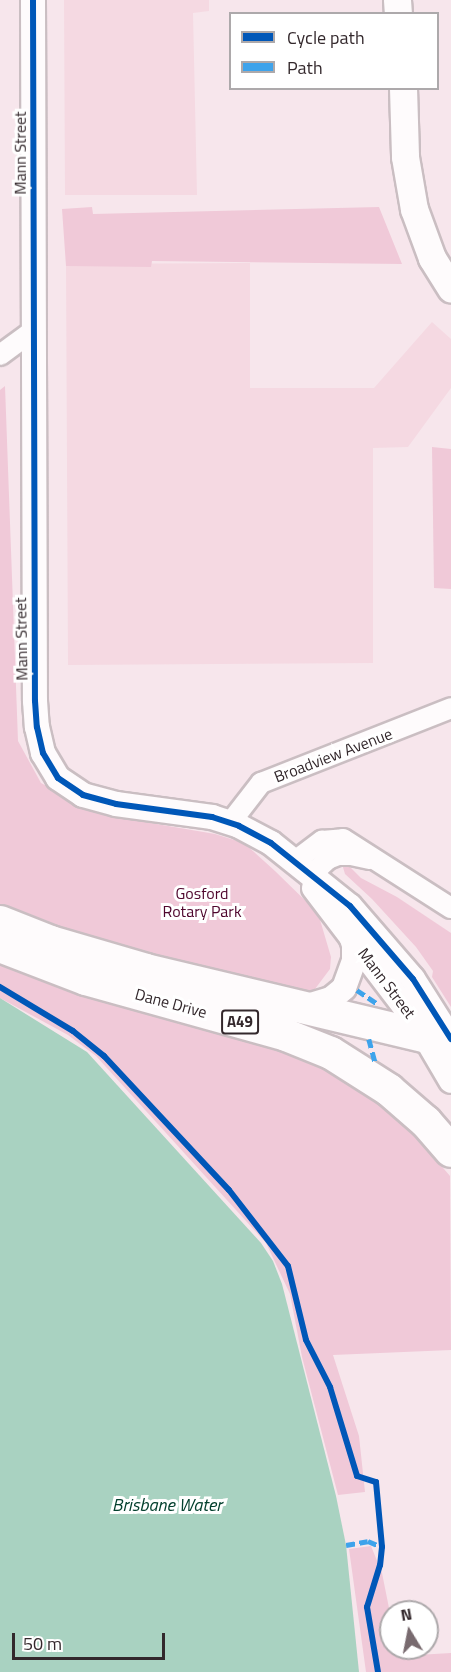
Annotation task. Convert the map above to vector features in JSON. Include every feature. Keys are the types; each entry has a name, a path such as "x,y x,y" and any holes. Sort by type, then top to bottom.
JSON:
{"highway":[{"name":"Dane Drive","path":"0,922 51,942 146,970 298,1009 443,1042"},
{"name":"Dane Drive","path":"0,946 86,979 286,1035 331,1053 389,1090 426,1122 451,1151"}],"main road":[{"path":"403,90 405,157 414,209 432,258 451,290"}],"street":[{"name":"Mann Street","path":"33,0 35,701 37,727 43,753 58,778 83,795 97,801 189,812 230,823 262,837 340,897 371,929 413,979 443,1042 451,1081"},
{"path":"0,355 34,330"},
{"name":"Broadview Avenue","path":"230,823 261,783 451,708"},
{"path":"303,870 313,845 336,838 348,841 375,861 451,908"},
{"name":"Mann Street","path":"303,870 351,936 443,1042"},
{"path":"298,1009 325,1002 344,988 354,961 354,945 351,936"}],"shaded area":[{"path":"64,0 209,0 209,11 193,13 197,195 65,195"},
{"path":"250,263 250,388 374,388 432,322 451,339 451,388 408,447 373,448 373,663 68,665 66,264"}],"green space":[{"path":"92,207 93,214 379,207 402,264 152,261 151,267 66,266 62,209"},
{"name":"Gosford Rotary Park","path":"5,386 18,741 41,783 104,815 215,834 244,843 318,913 331,957 330,969 309,997 253,988 0,910 0,390"},
{"path":"432,447 451,449 451,589 434,588"},
{"path":"342,864 349,866 361,878 397,897 451,933 451,1007 432,977 433,971 416,947 372,899 345,874"},
{"path":"0,958 316,1063 362,1089 408,1127 450,1176 451,1350 333,1355 359,1436 365,1492 338,1495 302,1357 290,1294 266,1243 96,1056 68,1035 0,998"},
{"path":"371,1546 382,1573 387,1600 379,1600 379,1660 439,1660 439,1654 451,1653 451,1672 366,1672 349,1549"}],"water":[{"name":"Brisbane Water","path":"0,998 87,1052 261,1243 273,1261 282,1284 336,1496 346,1545 359,1672 0,1672"}],"marked path":[{"path":"357,990 378,1004"},
{"path":"369,1039 375,1061"},
{"path":"346,1545 368,1541 382,1547"}],"cycle path":[{"path":"33,0 35,701 37,727 43,753 58,778 83,795 116,804 212,817 239,826 271,843 350,906 413,979 451,1039"},
{"path":"0,987 73,1031 104,1056 229,1190 288,1266 306,1340 330,1387 357,1476 376,1482 382,1547 380,1565 367,1607 378,1672"}]}
